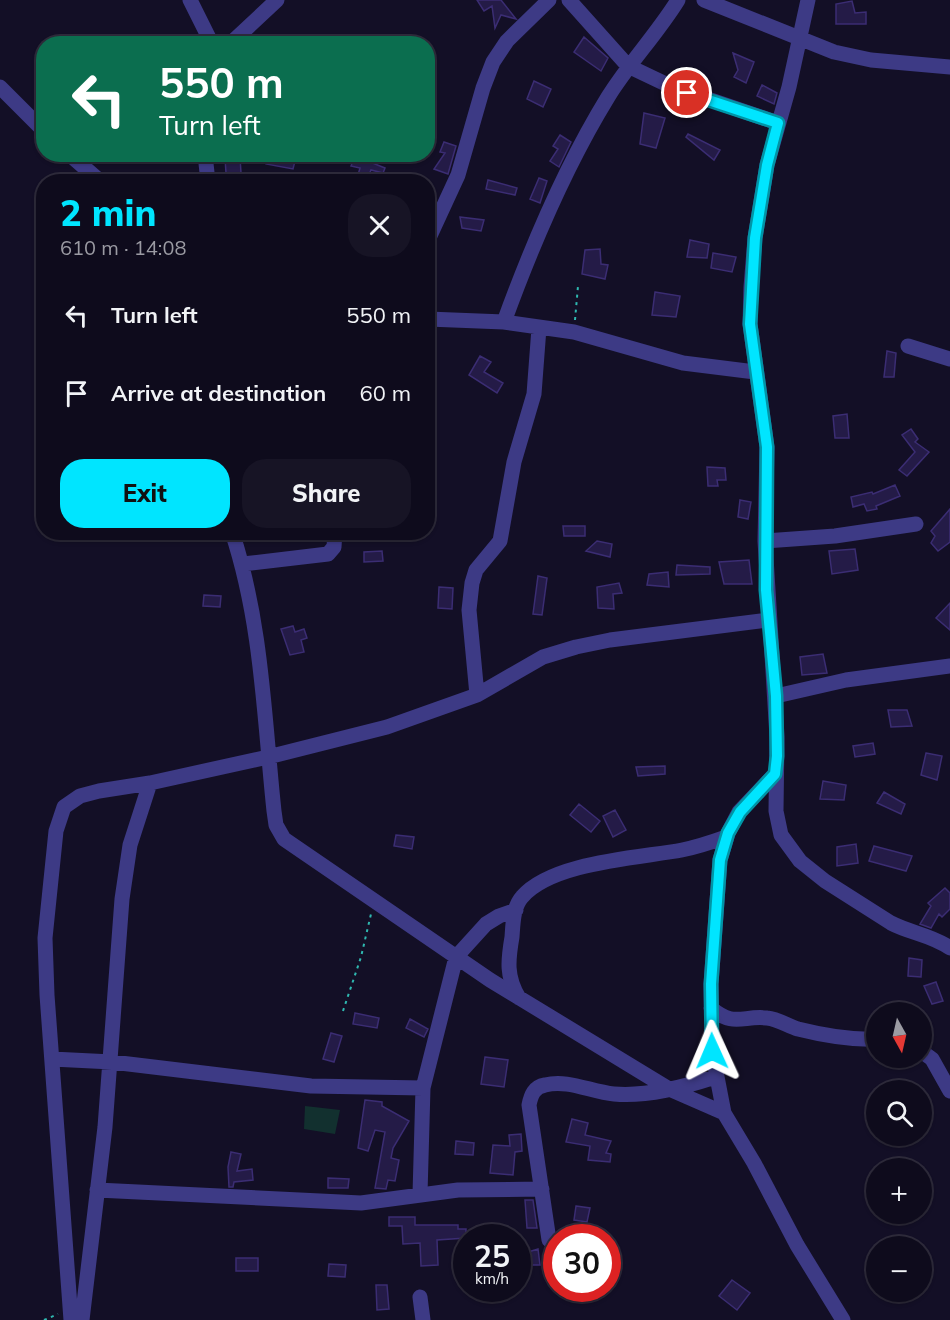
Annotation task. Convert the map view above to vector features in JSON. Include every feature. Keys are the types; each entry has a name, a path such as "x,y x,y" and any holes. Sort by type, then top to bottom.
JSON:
{"street":[{"path":"190,0 208,36"},
{"path":"239,36 277,0"},
{"path":"435,225 458,175 483,88 493,62 507,41 549,0"},
{"path":"569,0 628,66 669,86 778,123"},
{"path":"504,322 549,209 607,99 628,66 665,21 678,0"},
{"path":"706,0 834,52 871,60 950,67"},
{"path":"808,0 767,165 755,238 750,324 767,447 765,541 768,620 776,696 775,774 779,825 781,835 800,861 825,881 891,923 906,931 936,939 950,948"},
{"path":"0,87 36,123"},
{"path":"78,162 92,174"},
{"path":"435,319 504,322 574,332 683,363 755,372"},
{"path":"477,695 469,610 472,583 477,570 500,541 514,462 534,394 539,328"},
{"path":"908,346 950,359"},
{"path":"765,541 835,536 916,524"},
{"path":"235,540 243,564 259,645 273,811 284,839 519,998 669,1089 724,1113"},
{"path":"243,564 328,554 334,547 334,540"},
{"path":"71,1320 45,938 56,831 64,807 80,796 268,757 387,727 477,695 543,657 576,647 610,640 768,620"},
{"path":"776,696 846,680 950,666"},
{"path":"775,774 740,812 726,837 720,860 711,1008 715,1077 724,1113 754,1163 796,1245 843,1320"},
{"path":"82,1320 112,1062 122,899 130,845 150,783"},
{"path":"519,998 511,984 508,971 516,910 521,898 527,893 557,876 601,863 682,850 726,837"},
{"path":"420,1194 423,1088 456,957 486,924 516,910"},
{"path":"711,1008 719,1015 737,1021 768,1018 799,1029 828,1035 866,1038"},
{"path":"52,1059 112,1062 311,1086 423,1088"},
{"path":"932,1059 950,1090"},
{"path":"547,1224 529,1105 532,1093 542,1085 558,1082 616,1095 669,1089 715,1077"},
{"path":"96,1190 361,1203 458,1190 542,1189"},
{"path":"420,1298 423,1320"}],"path":[{"path":"574,332 578,286"},
{"path":"343,1011 361,957 374,900"}],"green space":[{"path":"305,1106 340,1110 335,1134 304,1129"}],"building":[{"path":"477,0 501,0 516,19 501,15 495,28 492,6 484,11"},
{"path":"852,1 855,13 866,12 866,24 836,24 836,4"},
{"path":"584,37 608,58 601,71 574,52"},
{"path":"733,53 754,62 746,83 734,77 738,70"},
{"path":"534,81 551,89 543,107 527,99"},
{"path":"762,85 777,93 774,104 757,96"},
{"path":"644,113 665,118 656,148 640,144"},
{"path":"688,134 720,150 714,160 686,137"},
{"path":"560,135 571,142 559,167 550,161 558,149 553,146"},
{"path":"444,142 456,146 448,174 434,169 445,153 440,152"},
{"path":"225,162 240,162 241,173 226,173"},
{"path":"266,162 295,162 293,169 266,164"},
{"path":"353,162 370,162 385,168 383,173 371,170 369,174 358,174 360,168 351,166"},
{"path":"539,178 547,181 540,203 530,199"},
{"path":"488,180 517,188 515,195 486,189"},
{"path":"460,217 484,220 481,231 462,228"},
{"path":"690,240 709,244 707,258 687,257"},
{"path":"600,249 601,264 608,265 605,279 582,274 585,250"},
{"path":"713,253 736,257 732,272 711,268"},
{"path":"655,292 680,296 676,317 652,315"},
{"path":"887,351 896,353 894,377 884,377"},
{"path":"480,356 491,362 484,372 503,383 497,393 469,375"},
{"path":"847,414 849,438 835,438 833,416"},
{"path":"911,429 918,439 915,442 929,452 907,476 899,470 915,452 902,435"},
{"path":"707,467 725,468 726,480 717,480 718,486 708,486"},
{"path":"895,485 900,496 876,506 877,509 867,511 864,504 853,507 851,497 872,492 873,494"},
{"path":"740,500 751,502 748,519 738,517"},
{"path":"950,509 950,542 938,551 931,543 935,536 931,531"},
{"path":"563,526 585,526 585,536 564,536"},
{"path":"597,541 612,544 610,557 586,551"},
{"path":"855,549 858,570 832,574 829,551"},
{"path":"382,551 383,561 364,562 364,552"},
{"path":"749,560 752,584 724,584 719,562"},
{"path":"677,565 710,567 710,574 676,575"},
{"path":"668,572 669,587 647,585 649,574"},
{"path":"538,576 547,578 542,615 533,614"},
{"path":"619,583 622,593 613,594 614,609 598,608 597,587"},
{"path":"439,587 453,588 452,609 438,608"},
{"path":"204,595 221,596 220,607 203,606"},
{"path":"950,603 950,630 936,618"},
{"path":"293,626 295,632 304,629 307,638 301,640 304,652 290,655 281,629"},
{"path":"823,654 827,673 802,675 800,657"},
{"path":"888,710 907,710 912,726 891,727"},
{"path":"873,743 875,754 855,757 853,746"},
{"path":"926,753 942,756 937,780 921,775"},
{"path":"665,766 665,774 638,776 636,767"},
{"path":"823,781 846,785 844,800 820,799"},
{"path":"884,792 905,804 901,814 877,803"},
{"path":"579,804 600,821 591,832 570,815"},
{"path":"615,810 626,830 613,837 603,816"},
{"path":"396,835 414,837 412,849 394,846"},
{"path":"856,844 858,863 837,866 837,847"},
{"path":"874,846 912,856 906,871 869,861"},
{"path":"945,888 950,893 950,909 942,917 939,914 931,928 920,924 931,906 928,903"},
{"path":"909,958 922,960 921,977 908,976"},
{"path":"936,982 943,1001 932,1004 924,986"},
{"path":"355,1013 379,1018 377,1028 353,1024"},
{"path":"410,1019 428,1029 424,1037 406,1028"},
{"path":"331,1033 342,1036 334,1062 323,1059"},
{"path":"485,1057 508,1060 504,1087 481,1084"},
{"path":"365,1100 382,1102 382,1106 409,1121 393,1148 391,1158 399,1160 395,1181 388,1180 386,1189 375,1188 385,1132 375,1130 368,1151 358,1148"},
{"path":"572,1119 588,1123 585,1135 611,1141 606,1153 611,1154 610,1162 588,1160 590,1146 566,1142"},
{"path":"521,1134 522,1151 515,1152 513,1175 490,1173 493,1145 510,1146 509,1135"},
{"path":"456,1141 474,1143 473,1155 455,1154"},
{"path":"231,1152 241,1154 237,1171 252,1169 253,1180 234,1182 233,1187 229,1187 228,1167"},
{"path":"328,1178 349,1179 348,1188 328,1188"},
{"path":"525,1200 533,1200 537,1228 531,1228 531,1224 527,1224"},
{"path":"576,1206 590,1208 587,1222 574,1220"},
{"path":"389,1217 415,1217 415,1225 453,1225 453,1239 437,1240 438,1265 421,1266 420,1243 403,1244 402,1226 389,1226"},
{"path":"538,1249 540,1265 531,1265 531,1251"},
{"path":"236,1258 258,1258 258,1271 236,1271"},
{"path":"329,1264 346,1265 345,1277 328,1276"},
{"path":"732,1280 750,1293 737,1310 719,1296"},
{"path":"376,1285 387,1285 389,1309 377,1310"}],"route":[{"path":"687,93 778,123 767,165 755,238 750,324 767,447 766,590 776,696 777,756 775,774 740,812 728,833 720,860 711,984 712,1051"}]}
